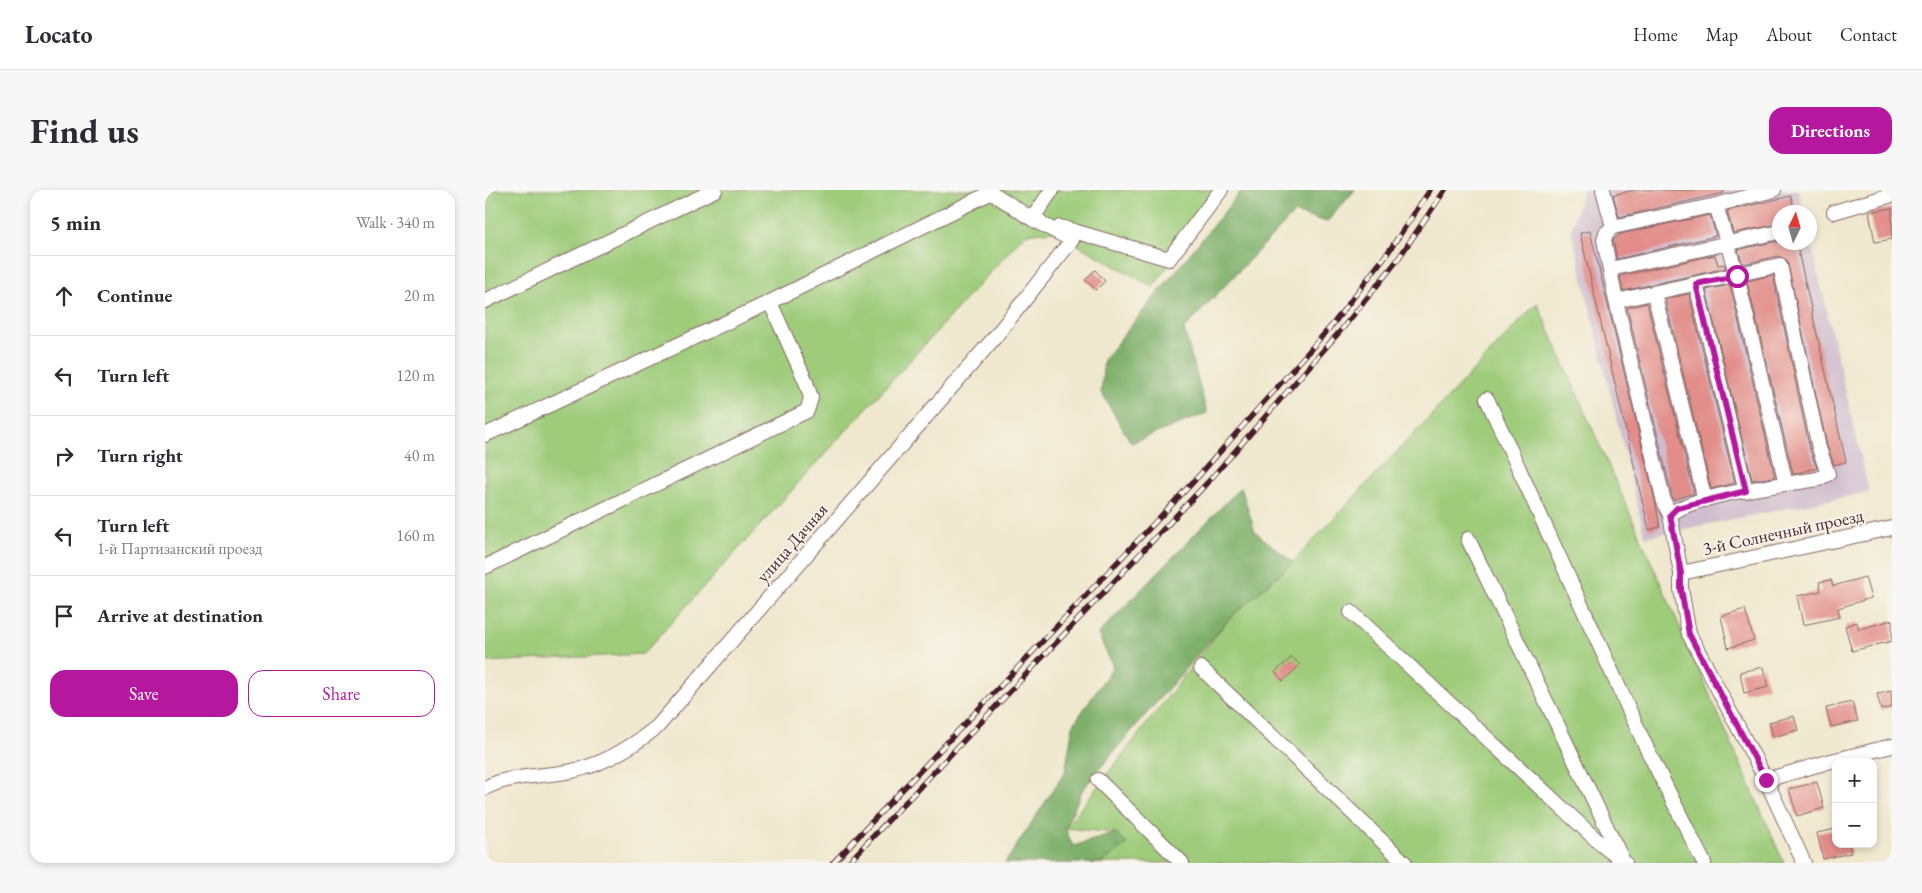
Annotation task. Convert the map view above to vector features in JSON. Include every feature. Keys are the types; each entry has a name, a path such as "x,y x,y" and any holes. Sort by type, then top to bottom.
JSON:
{"street":[{"path":"485,301 715,190"},
{"path":"1033,219 1051,190"},
{"path":"485,435 770,302 990,191 1033,219 1169,259 1221,190"},
{"path":"1774,190 1716,205 1613,227 1604,236 1616,301 1660,484 1670,515 1681,573 1681,589 1689,634 1766,780 1804,863"},
{"path":"1607,191 1613,227"},
{"path":"1834,212 1892,195"},
{"path":"1716,205 1737,276 1786,484"},
{"name":"улица Дачная","path":"485,788 498,782 572,771 591,765 627,748 657,727 995,337 1072,240 1033,219"},
{"path":"1610,269 1772,234"},
{"path":"1616,301 1737,276 1780,265 1819,448 1828,474 1818,479 1705,500 1677,508 1670,515"},
{"path":"1696,284 1746,491"},
{"path":"1654,293 1705,500"},
{"path":"485,567 807,412 811,398 806,382 770,302"},
{"path":"1487,398 1647,748 1704,863"},
{"name":"3-й Солнечный проезд","path":"1681,573 1892,528"},
{"path":"1468,539 1624,862"},
{"path":"1351,612 1602,845 1624,862"},
{"path":"1201,668 1405,863"},
{"path":"1766,780 1831,760 1892,746"},
{"path":"1098,780 1182,863"}],"shaded area":[{"path":"1583,190 1798,190 1802,205 1772,205 1772,250 1813,250 1869,492 1645,537 1571,229"}],"green space":[{"path":"485,190 1223,190 1153,287 1053,231 1025,234 643,654 485,662"},
{"path":"1242,190 1355,190 1327,222 1294,213 1184,329 1207,413 1131,443 1101,392 1104,359"},
{"path":"1537,303 1784,863 1085,863 1115,833 1065,828 1228,620 1293,562"},
{"path":"1241,487 1255,532 1293,562 1228,620 1083,789 1065,828 1073,846 1116,833 1127,844 1102,863 1005,863 1065,772 1073,725 1113,667 1098,634"}],"building":[{"path":"1634,190 1723,190 1724,193 1619,217 1613,195"},
{"path":"1791,196 1793,205 1772,205 1772,225 1733,233 1727,211"},
{"path":"1892,208 1892,239 1875,242 1869,212"},
{"path":"1710,215 1716,236 1617,259 1613,240 1620,234"},
{"path":"1590,231 1656,505 1660,527 1649,530 1580,233"},
{"path":"1772,242 1772,250 1798,250 1846,462 1834,465 1827,446 1787,260 1778,256 1743,264 1738,250"},
{"path":"1715,255 1718,265 1724,264 1726,268 1623,291 1620,276"},
{"path":"1095,270 1105,281 1096,290 1085,280"},
{"path":"1773,275 1810,450 1817,468 1793,474 1747,281"},
{"path":"1730,285 1775,477 1752,480 1706,290"},
{"path":"1689,294 1735,483 1711,489 1665,299"},
{"path":"1647,303 1694,493 1673,500 1627,308"},
{"path":"1865,577 1871,598 1838,608 1840,617 1803,625 1797,596 1821,591 1819,582 1831,580 1833,586"},
{"path":"1745,609 1754,640 1728,648 1721,616"},
{"path":"1892,620 1892,641 1852,651 1845,626 1857,622 1859,629"},
{"path":"1292,657 1300,665 1283,681 1275,672"},
{"path":"1763,667 1768,687 1744,693 1740,672"},
{"path":"1892,691 1892,707 1881,710 1877,694"},
{"path":"1852,702 1858,721 1831,727 1826,708"},
{"path":"1794,716 1798,730 1773,737 1769,722"},
{"path":"1817,782 1824,808 1797,816 1789,789"},
{"path":"1832,830 1832,848 1850,848 1851,853 1823,859 1817,833"}],"railway":[{"path":"833,863 1195,480 1333,324 1389,251 1430,190"},
{"path":"848,863 1208,482 1342,329 1396,262 1445,190"}],"route":[{"path":"1737,276 1696,284 1746,491 1677,508 1670,515 1681,573 1681,589 1689,634 1766,780"}]}
